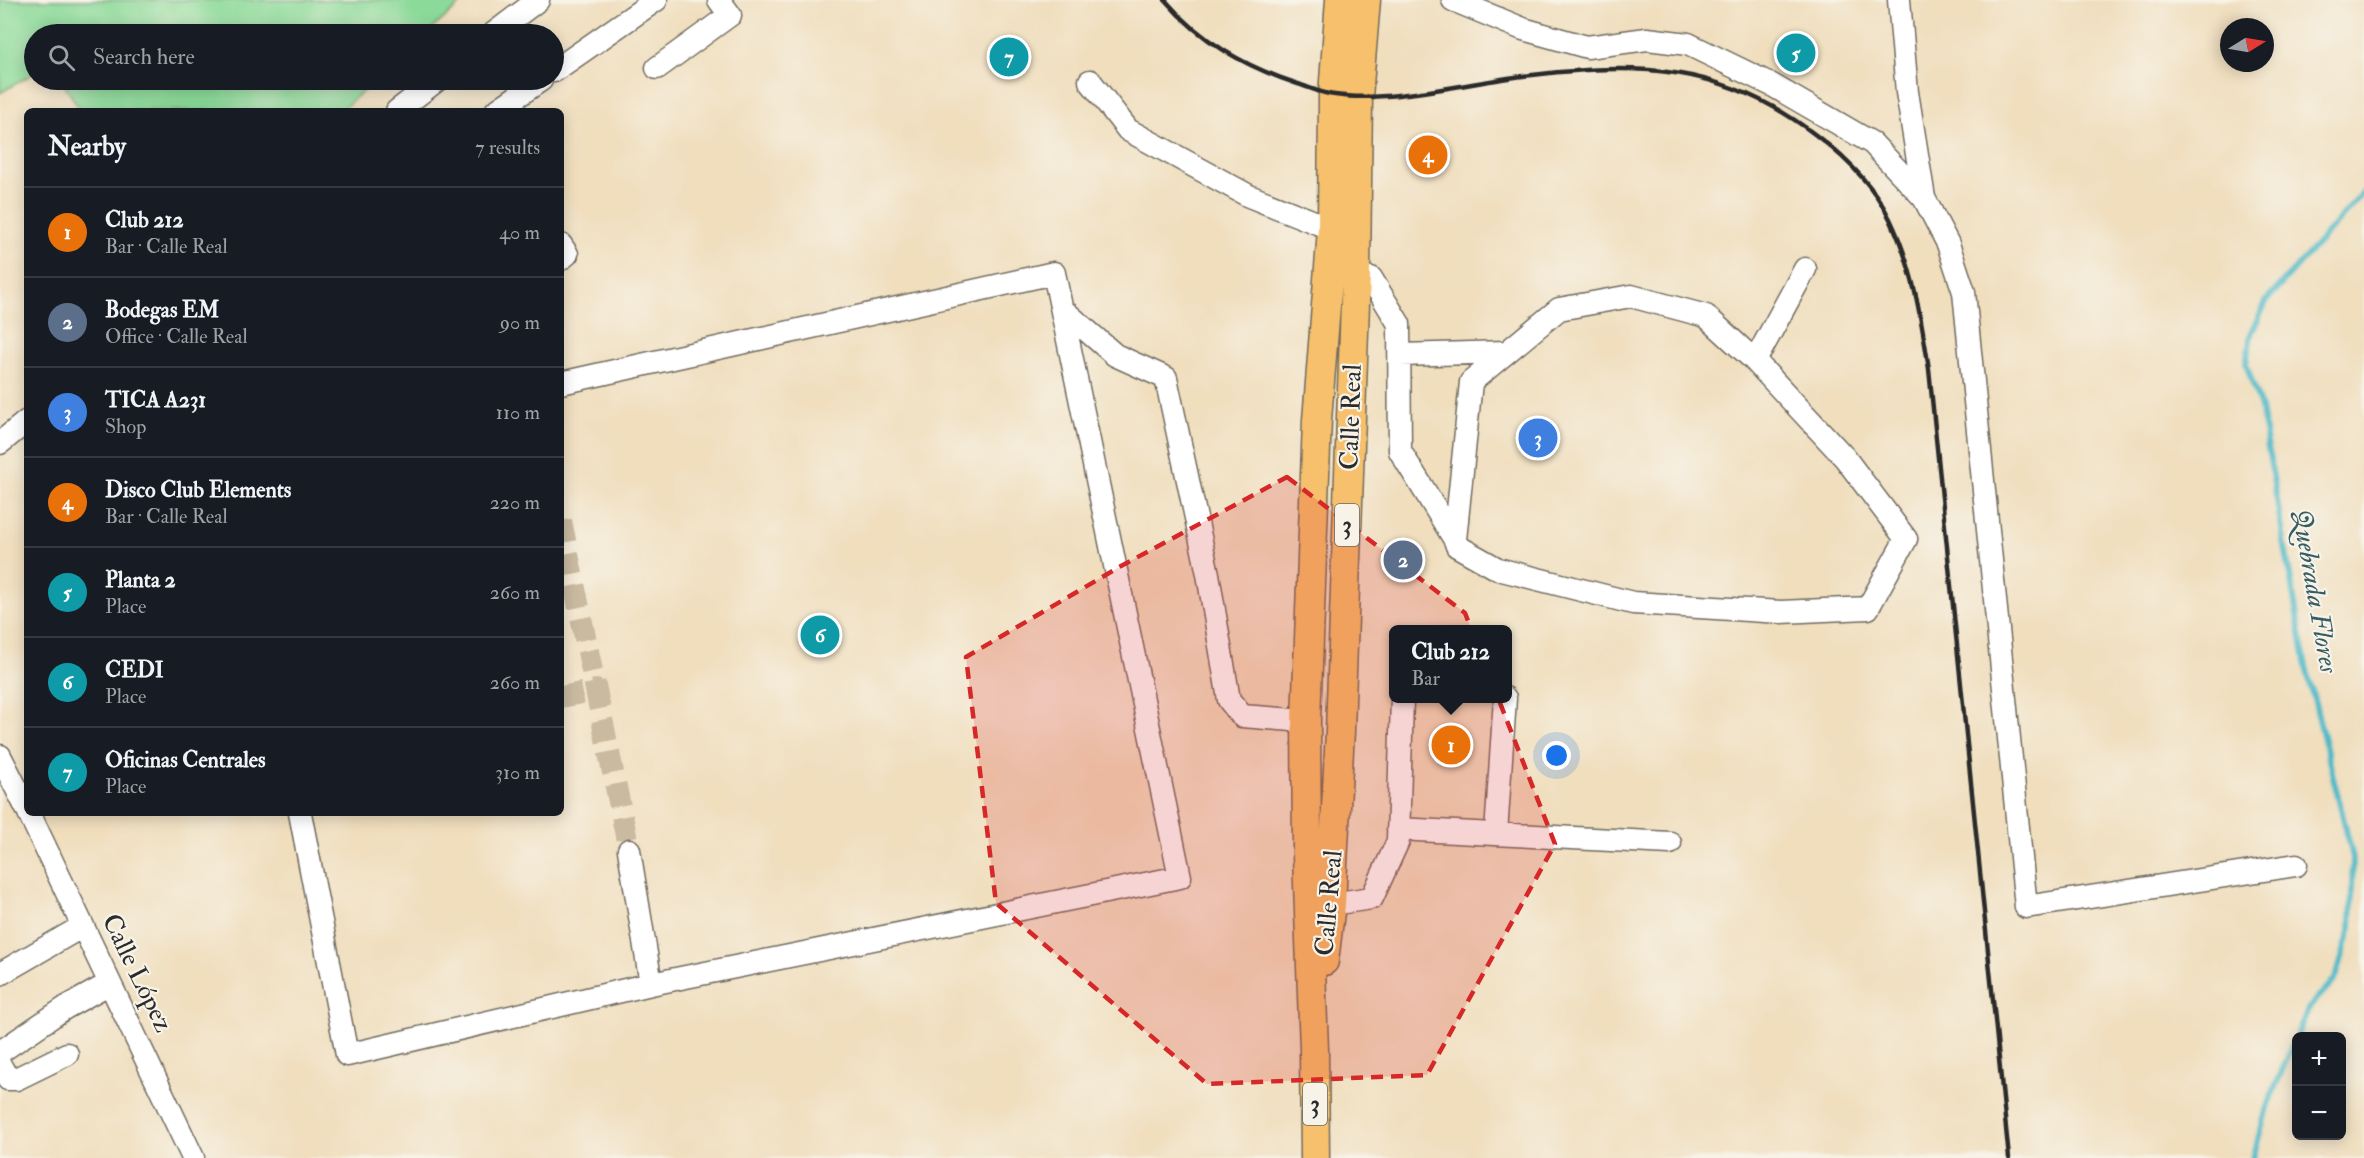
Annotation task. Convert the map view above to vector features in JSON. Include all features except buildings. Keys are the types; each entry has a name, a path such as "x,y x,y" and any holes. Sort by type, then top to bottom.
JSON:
{"main road":[{"name":"Calle Real","path":"1315,1158 1314,1050 1306,856 1306,721 1317,420 1332,229 1333,95 1340,0"},
{"name":"Calle Real","path":"1314,1050 1331,904 1336,808 1356,274 1359,97 1366,0"},
{"path":"1336,808 1318,741 1306,721 1330,680 1343,650"}],"street":[{"path":"507,24 538,0"},
{"path":"564,64 656,0"},
{"path":"657,68 730,15 719,0"},
{"path":"1453,0 1523,29 1587,47 1647,39 1688,44 1772,85 1872,143 1924,198 1948,244 1964,292 2026,907 2296,865"},
{"path":"1899,0 1906,92 1924,198"},
{"path":"1090,81 1128,130 1249,196 1332,229"},
{"path":"401,108 423,90"},
{"path":"500,108 526,90"},
{"path":"1755,361 1805,269"},
{"path":"301,816 347,1055 651,984 1180,878 1054,273 564,382"},
{"path":"1356,274 1371,278 1399,324 1400,451 1457,546 1498,569 1633,603 1781,612 1868,608 1906,539 1845,458 1755,361 1706,316 1631,296 1559,309 1472,381 1455,540"},
{"path":"1062,309 1115,355 1166,378 1208,574 1229,700 1242,716 1306,721"},
{"path":"1400,355 1507,352"},
{"path":"0,443 24,423"},
{"path":"1331,904 1372,898 1398,842 1402,703"},
{"path":"1496,834 1505,703"},
{"name":"Calle López","path":"0,756 24,801"},
{"name":"Calle López","path":"32,816 193,1158"},
{"path":"1398,829 1670,843"},
{"path":"629,850 651,984"},
{"path":"0,974 83,926"},
{"path":"0,1052 65,1008 110,983"},
{"path":"0,1065 8,1078 16,1079 67,1054"}],"highlighted area":[{"path":"1287,477 1465,613 1555,844 1427,1075 1207,1084 996,903 966,657 1121,566"}],"green space":[{"path":"0,0 465,0 437,24 24,24 24,79 0,93"},
{"path":"67,90 364,90 343,108 79,108"}],"waterway":[{"name":"Quebrada Flores","path":"2253,1158 2268,1104 2308,1009 2336,978 2351,927 2353,858 2305,662 2261,408 2246,364 2251,334 2267,300 2364,192"}],"tunnel":[{"path":"564,535 596,690"},
{"path":"564,696 596,690 629,850"}],"railway":[{"path":"1165,0 1209,41 1225,51 1260,70 1330,94 1357,97 1404,94 1523,76 1604,69 1678,73 1713,81 1747,94 1782,112 1817,136 1849,163 1868,184 1890,219 1905,255 1919,311 1929,369 2009,1158"}],"place":[{"name":"Planta 2","path":"1796,53"},
{"name":"Oficinas Centrales","path":"1009,57"},
{"name":"Disco Club Elements","path":"1428,155"},
{"name":"TICA A231","path":"1538,438"},
{"name":"Bodegas EM","path":"1403,560"},
{"name":"CEDI","path":"820,635"},
{"name":"Club 212","path":"1451,745"}]}
